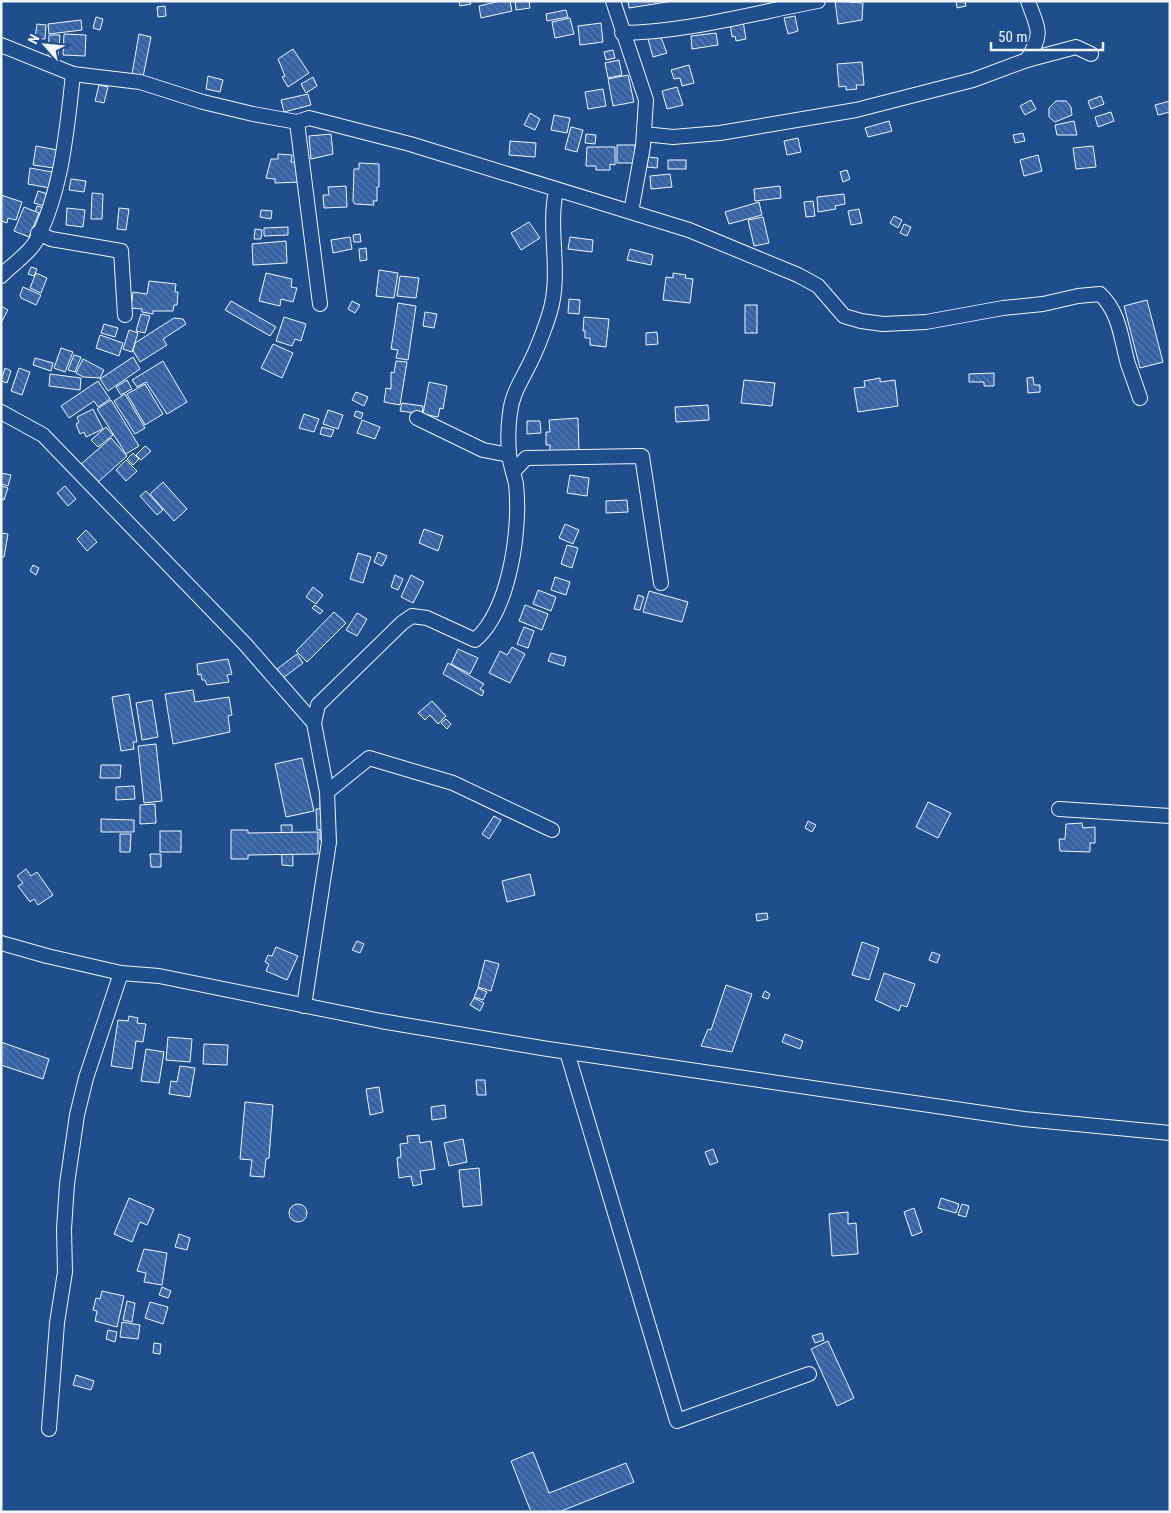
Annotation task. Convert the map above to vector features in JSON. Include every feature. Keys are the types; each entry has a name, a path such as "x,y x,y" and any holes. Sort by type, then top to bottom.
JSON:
{"street":[{"path":"613,1 622,33 646,100 644,134 631,212"},
{"path":"622,33 746,16 818,1"},
{"path":"1027,60 1036,44 1039,32 1028,1"},
{"path":"1,44 73,74 140,82 203,102 297,122 308,118 410,144 556,191 689,230 798,275 818,286 844,316 861,321 883,324 926,322 1004,308 1043,304 1078,296 1100,294 1110,304 1120,329 1128,362 1140,398"},
{"path":"644,134 673,137 720,133 856,110 973,80 1027,60 1076,47 1092,54"},
{"path":"1,276 35,242 53,200 67,133 73,74"},
{"path":"297,122 320,304"},
{"path":"304,1006 330,842 327,792 314,724 318,705 402,623 412,616 427,618 475,640 487,630 509,576 514,554 516,484 509,454 510,412 514,395 532,359 552,306 555,283 552,212 556,191"},
{"path":"38,233 51,239 121,251 125,314"},
{"path":"1,412 43,435 245,644 314,724"},
{"path":"417,418 483,450 509,454"},
{"path":"513,472 526,458 642,456 661,583"},
{"path":"327,792 369,758 453,783 552,830"},
{"path":"1059,809 1170,816"},
{"path":"1,942 47,956 120,973 159,976 304,1006 567,1052 1024,1118 1170,1133"},
{"path":"50,1429 57,1323 66,1272 64,1229 67,1184 77,1115 86,1078 120,973"},
{"path":"567,1052 677,1421 810,1374"}],"building":[{"path":"459,1 470,1 471,4 460,6"},
{"path":"500,1 510,1 512,11 481,18 479,6"},
{"path":"515,1 529,1 530,8 516,10"},
{"path":"628,1 673,1 629,8"},
{"path":"835,1 863,3 862,20 838,24"},
{"path":"956,1 965,1 966,6 957,8"},
{"path":"165,6 166,16 158,17 157,7"},
{"path":"566,10 568,17 547,21 546,14"},
{"path":"795,16 798,31 788,34 784,18"},
{"path":"96,17 103,19 100,30 93,28"},
{"path":"570,18 574,34 555,38 552,22"},
{"path":"81,20 82,30 49,34 48,24"},
{"path":"743,21 746,39 736,41 735,36 732,37 730,23"},
{"path":"601,23 603,42 580,45 578,26"},
{"path":"37,24 46,25 45,39 35,38"},
{"path":"716,33 718,45 692,49 691,36"},
{"path":"64,34 86,35 85,56 63,55"},
{"path":"139,34 151,37 143,77 132,74"},
{"path":"49,35 60,35 58,59 48,59"},
{"path":"660,35 667,53 653,57 648,39"},
{"path":"293,49 309,73 288,87 282,77 285,76 278,59"},
{"path":"613,50 615,58 606,60 604,52"},
{"path":"619,60 622,75 608,78 605,63"},
{"path":"862,62 864,85 856,85 857,89 846,90 846,86 839,87 837,64"},
{"path":"689,65 694,83 682,86 680,78 674,79 671,70"},
{"path":"628,75 634,102 613,106 608,79"},
{"path":"208,76 223,80 220,92 206,89"},
{"path":"313,77 317,86 306,93 301,84"},
{"path":"99,85 108,87 104,103 95,101"},
{"path":"677,87 683,105 667,109 662,91"},
{"path":"603,89 606,106 588,109 585,92"},
{"path":"308,94 311,105 284,112 281,100"},
{"path":"1101,96 1104,104 1091,109 1088,101"},
{"path":"1031,100 1036,109 1025,115 1020,106"},
{"path":"1056,101 1066,101 1071,107 1072,115 1055,122 1049,117 1049,108"},
{"path":"1170,101 1170,112 1158,115 1155,105"},
{"path":"1111,112 1114,121 1098,127 1095,117"},
{"path":"530,113 540,119 535,130 524,125"},
{"path":"554,115 570,118 567,133 551,130"},
{"path":"889,121 892,131 868,137 865,128"},
{"path":"1074,121 1077,135 1057,135 1055,125"},
{"path":"571,127 583,130 577,152 565,149"},
{"path":"1023,133 1025,141 1015,143 1013,135"},
{"path":"331,134 333,154 311,159 309,136"},
{"path":"586,134 596,135 595,144 585,143"},
{"path":"798,138 801,152 787,155 784,141"},
{"path":"510,141 536,143 535,157 509,155"},
{"path":"617,145 635,145 635,163 617,163"},
{"path":"36,146 57,150 54,168 33,165"},
{"path":"1093,146 1096,167 1076,169 1073,148"},
{"path":"587,147 615,147 615,165 610,164 610,170 596,170 596,166 586,166"},
{"path":"278,154 292,155 291,162 301,162 299,182 275,183 275,179 266,178 271,159 278,159"},
{"path":"1038,155 1042,171 1024,176 1020,160"},
{"path":"648,157 658,158 657,168 647,167"},
{"path":"668,160 686,160 686,169 668,169"},
{"path":"359,163 379,164 379,187 377,187 377,201 373,201 374,205 355,204 353,201 354,169 359,169"},
{"path":"30,168 52,172 50,188 28,184"},
{"path":"847,170 850,179 843,182 840,172"},
{"path":"670,174 672,187 651,189 650,176"},
{"path":"71,179 86,181 84,192 69,190"},
{"path":"346,186 347,207 324,208 323,195 329,195 328,187"},
{"path":"780,186 781,198 755,201 754,189"},
{"path":"38,191 48,194 44,206 34,203"},
{"path":"92,193 103,194 102,219 91,219"},
{"path":"844,194 845,204 835,206 836,209 818,212 817,197"},
{"path":"1,195 22,202 16,220 8,218 7,223 1,221"},
{"path":"813,201 815,216 806,217 804,202"},
{"path":"759,202 762,215 729,224 725,212"},
{"path":"37,206 43,208 41,215 35,213"},
{"path":"24,207 39,213 29,237 14,231"},
{"path":"67,208 85,210 83,227 66,225"},
{"path":"119,208 129,209 126,230 117,229"},
{"path":"859,209 862,223 851,225 848,211"},
{"path":"261,210 272,211 271,219 260,217"},
{"path":"894,216 902,220 898,228 890,223"},
{"path":"763,217 769,243 754,246 748,220"},
{"path":"529,222 540,238 521,250 511,233"},
{"path":"904,224 911,227 907,236 900,233"},
{"path":"288,227 288,235 264,236 264,228"},
{"path":"255,229 262,230 261,239 254,239"},
{"path":"360,234 361,242 354,242 353,235"},
{"path":"350,237 352,249 333,253 331,240"},
{"path":"570,237 593,240 592,252 568,249"},
{"path":"286,241 287,263 253,265 252,244"},
{"path":"366,248 367,260 360,261 359,249"},
{"path":"630,249 653,255 651,265 627,260"},
{"path":"31,267 37,269 34,276 28,274"},
{"path":"379,270 398,273 394,298 376,296"},
{"path":"36,273 47,278 41,293 30,288"},
{"path":"266,273 292,279 291,287 297,288 293,302 281,299 280,306 259,301"},
{"path":"673,273 686,275 685,278 693,279 690,303 663,300 666,277 673,278"},
{"path":"400,276 419,278 416,298 397,296"},
{"path":"149,281 176,284 175,292 178,292 177,305 174,305 173,311 153,311 153,314 142,312 142,309 131,308 133,292 147,294"},
{"path":"23,287 41,295 36,305 21,298 20,295"},
{"path":"569,299 580,300 579,314 568,313"},
{"path":"1147,300 1163,362 1140,368 1124,306"},
{"path":"231,301 276,327 270,336 225,310"},
{"path":"352,301 360,305 355,313 348,309"},
{"path":"398,303 416,306 408,360 396,358 398,350 391,349"},
{"path":"745,305 757,305 757,333 745,333"},
{"path":"1,306 8,310 1,323"},
{"path":"425,312 437,314 434,328 423,326"},
{"path":"141,314 150,316 145,333 136,331"},
{"path":"284,317 306,324 301,341 295,339 292,346 276,341"},
{"path":"584,317 609,319 606,347 590,345 590,338 585,338 585,331 583,331"},
{"path":"174,318 183,319 186,324 163,339 167,345 140,362 133,351 135,343"},
{"path":"104,324 118,328 115,337 101,333"},
{"path":"129,330 138,333 132,352 123,349"},
{"path":"657,332 658,344 646,345 646,333"},
{"path":"100,335 123,343 119,356 96,348"},
{"path":"273,344 293,353 282,378 261,368"},
{"path":"61,348 73,352 65,372 54,368"},
{"path":"74,355 81,357 75,372 68,370"},
{"path":"133,357 140,369 108,391 100,379"},
{"path":"35,358 53,363 51,371 33,365"},
{"path":"83,359 104,370 100,378 83,377 76,373"},
{"path":"163,361 187,402 167,414 146,382 137,387 132,380"},
{"path":"396,361 407,362 400,405 384,402 386,388 391,389 391,372 394,373"},
{"path":"5,368 11,371 7,383 1,381"},
{"path":"19,368 30,372 22,395 11,391"},
{"path":"994,373 994,386 984,386 984,382 969,382 969,374"},
{"path":"50,374 81,378 80,390 49,386"},
{"path":"1033,377 1034,385 1040,385 1040,392 1028,393 1027,378"},
{"path":"880,378 880,382 895,380 898,406 858,412 854,388 865,387 864,381"},
{"path":"127,380 132,389 121,395 116,387"},
{"path":"744,380 775,383 772,406 741,403"},
{"path":"98,381 110,399 98,407 94,401 69,418 61,406"},
{"path":"429,382 447,386 443,409 440,408 438,417 423,414"},
{"path":"145,384 163,414 145,425 127,394"},
{"path":"356,392 368,397 364,406 352,400"},
{"path":"125,394 145,428 135,434 114,401"},
{"path":"111,400 139,446 126,454 97,409"},
{"path":"402,403 423,406 422,414 400,411"},
{"path":"708,405 709,420 676,422 675,407"},
{"path":"93,409 103,429 86,437 84,432 80,434 76,424 79,422 77,417"},
{"path":"328,410 343,415 338,429 323,424"},
{"path":"356,411 363,413 361,419 354,416"},
{"path":"304,414 319,419 314,432 299,428"},
{"path":"578,418 579,451 550,452 550,445 546,445 546,432 550,432 549,420"},
{"path":"362,420 380,427 375,439 357,433"},
{"path":"527,421 540,421 541,433 527,434"},
{"path":"106,427 113,435 98,447 91,440"},
{"path":"322,427 334,430 331,437 320,434"},
{"path":"111,438 127,456 97,483 80,465"},
{"path":"145,446 151,451 141,460 136,455"},
{"path":"133,453 139,459 133,465 127,459"},
{"path":"126,460 137,471 126,481 116,470"},
{"path":"1,473 11,475 8,486 1,484"},
{"path":"570,475 589,478 587,496 567,493"},
{"path":"163,482 187,509 174,521 150,494"},
{"path":"1,486 8,488 4,500 1,499"},
{"path":"65,486 76,499 68,506 57,493"},
{"path":"146,491 163,510 157,515 140,496"},
{"path":"627,500 628,512 606,513 606,501"},
{"path":"565,524 579,530 573,544 559,538"},
{"path":"424,529 443,536 438,551 419,543"},
{"path":"86,530 97,542 87,551 77,539"},
{"path":"1,533 8,534 4,557 1,557"},
{"path":"567,545 578,548 572,568 561,564"},
{"path":"378,552 387,556 382,566 374,562"},
{"path":"358,553 371,557 363,583 350,579"},
{"path":"33,565 39,568 36,575 30,571"},
{"path":"395,575 403,579 398,590 391,587"},
{"path":"411,575 424,582 413,603 401,597"},
{"path":"555,577 570,582 566,595 551,590"},
{"path":"313,587 323,595 316,604 306,597"},
{"path":"538,590 556,597 551,611 533,604"},
{"path":"649,591 688,602 682,622 643,612"},
{"path":"638,595 644,597 640,610 634,609"},
{"path":"315,605 323,611 320,614 312,608"},
{"path":"525,605 548,614 542,630 519,621"},
{"path":"334,612 346,623 307,662 296,651"},
{"path":"357,613 367,619 357,636 346,630"},
{"path":"524,627 534,631 528,648 517,644"},
{"path":"512,647 525,654 510,683 489,673 500,651 507,655"},
{"path":"458,649 478,658 470,674 451,664"},
{"path":"551,653 566,657 564,666 548,661"},
{"path":"297,654 303,663 283,678 277,669"},
{"path":"228,659 232,674 227,675 229,682 207,685 205,680 202,680 201,674 198,675 197,664"},
{"path":"448,663 484,684 480,689 484,691 482,696 443,674"},
{"path":"193,690 195,702 229,697 232,715 228,716 230,732 173,744 165,694"},
{"path":"129,694 137,742 133,742 134,749 121,751 112,697"},
{"path":"152,700 158,737 142,740 136,703"},
{"path":"432,701 446,716 438,724 430,715 425,720 418,713"},
{"path":"446,719 451,724 447,729 441,723"},
{"path":"156,744 162,801 144,803 138,746"},
{"path":"302,758 314,811 286,817 275,764"},
{"path":"101,765 121,765 120,778 100,778"},
{"path":"134,786 135,799 116,800 116,787"},
{"path":"326,800 327,840 320,840 320,830 317,830 316,809 320,809 320,801"},
{"path":"928,802 951,813 938,838 916,827"},
{"path":"155,804 156,823 140,824 140,805"},
{"path":"494,816 501,820 489,839 482,834"},
{"path":"101,819 134,820 134,832 101,832"},
{"path":"808,821 816,825 812,832 805,828"},
{"path":"1082,823 1083,828 1095,827 1095,843 1090,843 1090,852 1060,851 1059,839 1065,839 1066,824"},
{"path":"281,825 292,825 293,866 282,865"},
{"path":"231,830 248,830 248,833 318,832 318,854 248,855 248,859 231,859"},
{"path":"160,831 181,831 181,852 160,852"},
{"path":"120,834 131,834 130,852 120,852"},
{"path":"150,854 161,854 161,867 151,867"},
{"path":"26,869 31,876 37,872 53,895 38,905 34,899 30,902 18,886 23,883 17,876"},
{"path":"530,874 535,895 507,902 502,881"},
{"path":"767,913 768,919 757,921 756,914"},
{"path":"357,941 364,944 360,953 352,950"},
{"path":"862,942 879,948 869,980 852,975"},
{"path":"276,947 298,956 287,980 266,971 269,964 265,962 268,955 272,956"},
{"path":"932,952 940,955 937,963 929,960"},
{"path":"485,960 499,964 491,991 478,987"},
{"path":"884,973 915,984 907,1007 901,1005 899,1011 875,1000"},
{"path":"726,985 752,994 732,1052 701,1046 708,1029 711,1030"},
{"path":"478,988 487,992 483,1000 474,997"},
{"path":"765,991 770,994 768,999 762,997"},
{"path":"474,998 484,1003 480,1011 470,1005"},
{"path":"129,1016 138,1018 137,1023 146,1024 143,1042 136,1041 132,1069 111,1066 118,1020 128,1021"},
{"path":"785,1034 803,1041 800,1049 782,1042"},
{"path":"168,1037 192,1039 190,1062 166,1060"},
{"path":"1,1042 49,1059 43,1079 1,1065"},
{"path":"204,1044 228,1045 227,1065 203,1064"},
{"path":"146,1049 164,1052 159,1083 141,1081"},
{"path":"180,1066 195,1068 190,1097 169,1094 171,1081 177,1082"},
{"path":"476,1080 485,1080 486,1095 477,1095"},
{"path":"379,1087 383,1112 370,1115 366,1089"},
{"path":"245,1102 273,1105 269,1158 266,1159 264,1177 250,1176 252,1160 240,1159"},
{"path":"445,1105 446,1118 432,1120 431,1107"},
{"path":"419,1135 420,1143 431,1141 435,1169 420,1171 422,1184 413,1186 411,1176 399,1178 397,1158 401,1157 400,1144 408,1143 407,1136"},
{"path":"463,1139 467,1162 449,1166 444,1143"},
{"path":"713,1149 718,1162 710,1165 705,1152"},
{"path":"479,1168 482,1205 463,1207 459,1170"},
{"path":"129,1198 154,1209 147,1225 140,1222 132,1242 114,1234"},
{"path":"941,1198 959,1204 956,1213 938,1208"},
{"path":"294,1204 302,1204 307,1209 305,1220 294,1222 289,1217 289,1209"},
{"path":"962,1204 969,1206 966,1217 958,1215"},
{"path":"914,1208 922,1232 912,1236 904,1212"},
{"path":"848,1212 848,1224 856,1223 858,1254 832,1256 829,1214"},
{"path":"179,1234 190,1238 187,1250 175,1247"},
{"path":"144,1249 167,1253 162,1285 144,1282 146,1273 137,1271"},
{"path":"162,1287 171,1291 168,1298 159,1295"},
{"path":"102,1291 124,1296 117,1327 95,1321 97,1311 93,1310 96,1298 100,1299"},
{"path":"127,1301 135,1303 132,1322 123,1320"},
{"path":"150,1302 168,1307 163,1324 145,1318"},
{"path":"122,1322 140,1325 138,1339 120,1337"},
{"path":"108,1330 117,1332 115,1342 106,1339"},
{"path":"822,1333 824,1340 815,1343 812,1336"},
{"path":"828,1341 854,1398 837,1406 811,1349"},
{"path":"154,1343 161,1344 160,1354 153,1353"},
{"path":"76,1375 94,1381 91,1390 73,1385"},
{"path":"533,1452 549,1493 626,1463 634,1482 559,1512 531,1512 511,1461"}]}
